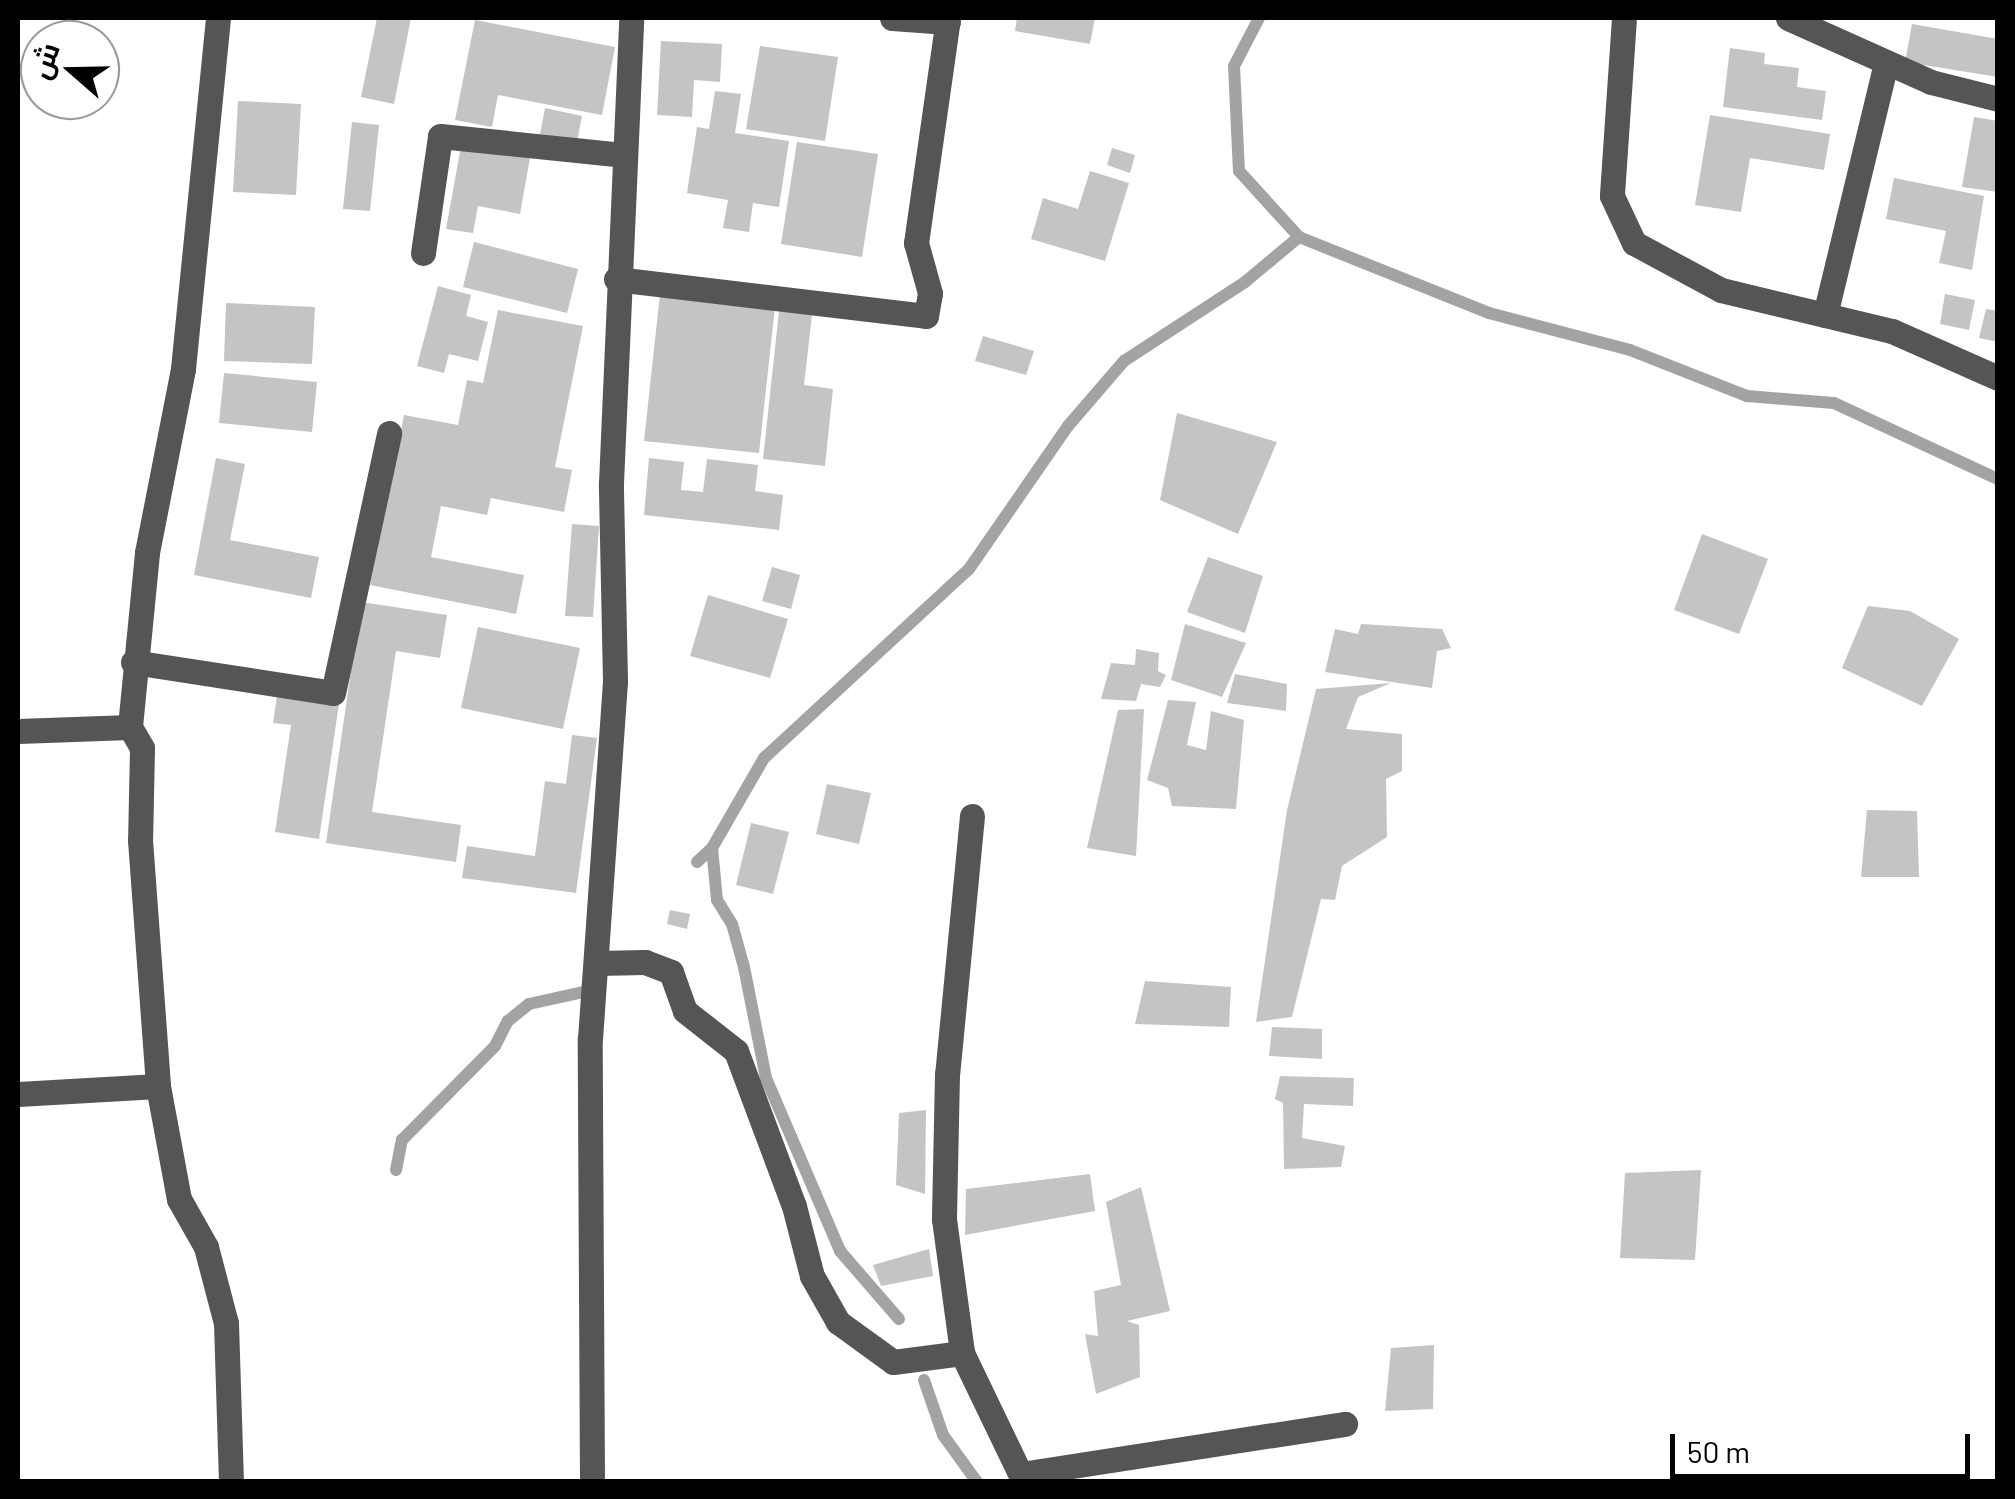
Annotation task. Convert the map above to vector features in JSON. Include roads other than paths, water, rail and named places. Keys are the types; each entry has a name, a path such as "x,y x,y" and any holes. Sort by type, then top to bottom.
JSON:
{"street":[{"path":"218,18 183,368 133,662 130,726 142,748 140,840 158,1086 179,1199 206,1247 226,1324 231,1482"},
{"path":"592,1482 590,1057 615,681 616,279 625,155 628,18"},
{"path":"616,279 926,316 930,293 916,243 948,20 892,18"},
{"path":"1624,18 1612,196 1634,244 1720,290 1892,331 1998,378"},
{"path":"1788,18 1886,62 1998,99"},
{"path":"1825,315 1886,62"},
{"path":"423,254 440,136 625,155"},
{"path":"133,662 333,693 389,433"},
{"path":"18,731 130,726"},
{"path":"972,816 948,1074 944,1201 962,1353 1023,1478 1345,1424"},
{"path":"597,963 645,962 672,972 685,1011 736,1051 794,1206 812,1276 838,1322 893,1362 962,1353"},
{"path":"18,1094 158,1086"}],"waterway":[{"path":"1259,18 1234,66 1239,171 1299,237 1489,313 1630,350 1747,396 1834,403 1998,479"},
{"path":"697,862 712,848 764,758 969,569 1068,426 1124,361 1245,282 1299,237"},
{"path":"712,848 717,900 732,924 744,967 766,1078 840,1251 899,1319"},
{"path":"396,1170 402,1140 495,1046 508,1021 529,1004 583,992"},
{"path":"924,1380 943,1435 977,1482"}]}
